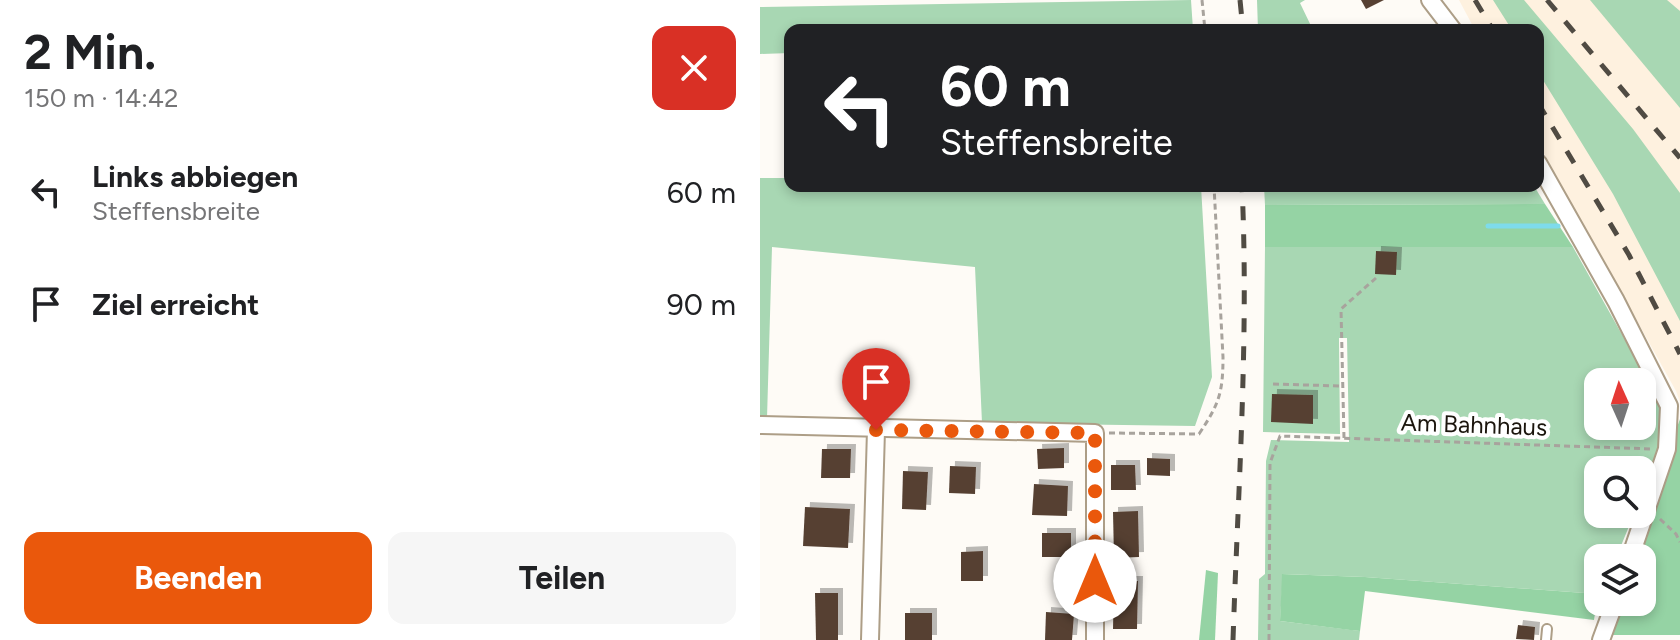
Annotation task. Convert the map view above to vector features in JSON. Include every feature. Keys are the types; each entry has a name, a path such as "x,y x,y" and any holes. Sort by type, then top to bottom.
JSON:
{"street":[{"path":"1430,0 1448,24"},
{"path":"1544,174 1616,301 1669,406 1667,449 1656,483"},
{"path":"760,425 1095,433 1095,640"},
{"path":"870,640 876,430"},
{"path":"1601,640 1610,616"}],"lane":[{"path":"1546,640 1547,629"}],"path":[{"path":"1202,0 1204,24"},
{"path":"1095,433 1199,434 1217,406 1223,381 1223,357 1214,192"},
{"path":"1344,439 1341,309 1376,278"},
{"path":"1273,384 1342,386"},
{"name":"Am Bahnhaus","path":"1269,640 1270,463 1280,436 1667,449"},
{"path":"1656,515 1680,542"}],"shaded area":[{"path":"1459,0 1680,0 1680,402 1544,154 1544,24 1472,24"}],"green space":[{"path":"1191,0 1193,24 784,24 784,53 760,54 760,7"},
{"path":"1257,0 1305,0 1300,3 1310,24 1258,24"},
{"path":"1493,0 1524,0 1633,129 1680,193 1680,321 1613,194 1544,82 1544,24 1508,24"},
{"path":"1590,0 1667,0 1680,11 1680,108"},
{"path":"760,178 784,178 784,192 1201,192 1212,377 1195,426 982,423 975,267 772,247 767,418 760,415"},
{"path":"1264,192 1538,192 1545,204 1265,205"},
{"path":"1545,204 1573,247 1265,247 1265,205"},
{"path":"1265,247 1573,247 1641,368 1584,368 1584,440 1656,440 1656,395 1662,406 1656,463 1656,456 1584,456 1584,528 1628,528 1622,544 1584,544 1584,593 1283,574 1280,621 1360,631 1359,640 1258,640 1259,579 1265,574 1266,461 1271,440 1349,442 1347,338 1339,338 1340,434 1263,432"},
{"path":"1680,419 1680,635 1603,635 1610,616 1656,616 1656,544 1635,544 1641,528 1656,528 1656,486"},
{"path":"1206,570 1218,573 1215,640 1199,640"},
{"path":"1282,574 1584,593 1584,616 1595,616 1594,620 1365,591 1360,631 1280,621"}],"building":[{"path":"1361,0 1384,0 1366,9"},
{"path":"1376,251 1397,252 1396,275 1375,274"},
{"path":"1272,394 1313,395 1313,424 1271,422"},
{"path":"1064,448 1064,468 1038,469 1037,449"},
{"path":"822,449 851,449 850,478 821,478"},
{"path":"1147,458 1170,459 1170,476 1147,475"},
{"path":"1111,465 1135,465 1136,490 1111,490"},
{"path":"950,466 976,467 975,494 949,493"},
{"path":"903,471 928,472 926,510 902,509"},
{"path":"1034,484 1068,486 1067,516 1032,515"},
{"path":"805,507 850,509 848,548 803,546"},
{"path":"1138,511 1139,557 1114,558 1113,512"},
{"path":"1042,533 1071,533 1071,557 1042,557"},
{"path":"983,551 983,581 961,581 961,552"},
{"path":"1114,581 1138,581 1137,629 1113,629"},
{"path":"815,593 838,593 838,640 816,640"},
{"path":"1046,612 1074,614 1072,640 1045,640"},
{"path":"905,613 932,613 932,640 905,640"},
{"path":"1518,625 1535,627 1534,640 1516,639"}],"waterway":[{"path":"1488,226 1558,226"}],"railway":[{"path":"1240,0 1242,24"},
{"path":"1475,0 1489,24"},
{"path":"1547,0 1680,158"},
{"path":"1544,113 1629,255 1680,354"},
{"path":"1233,640 1244,356 1242,192"}],"route":[{"path":"876,430 1095,433 1095,581"}]}
